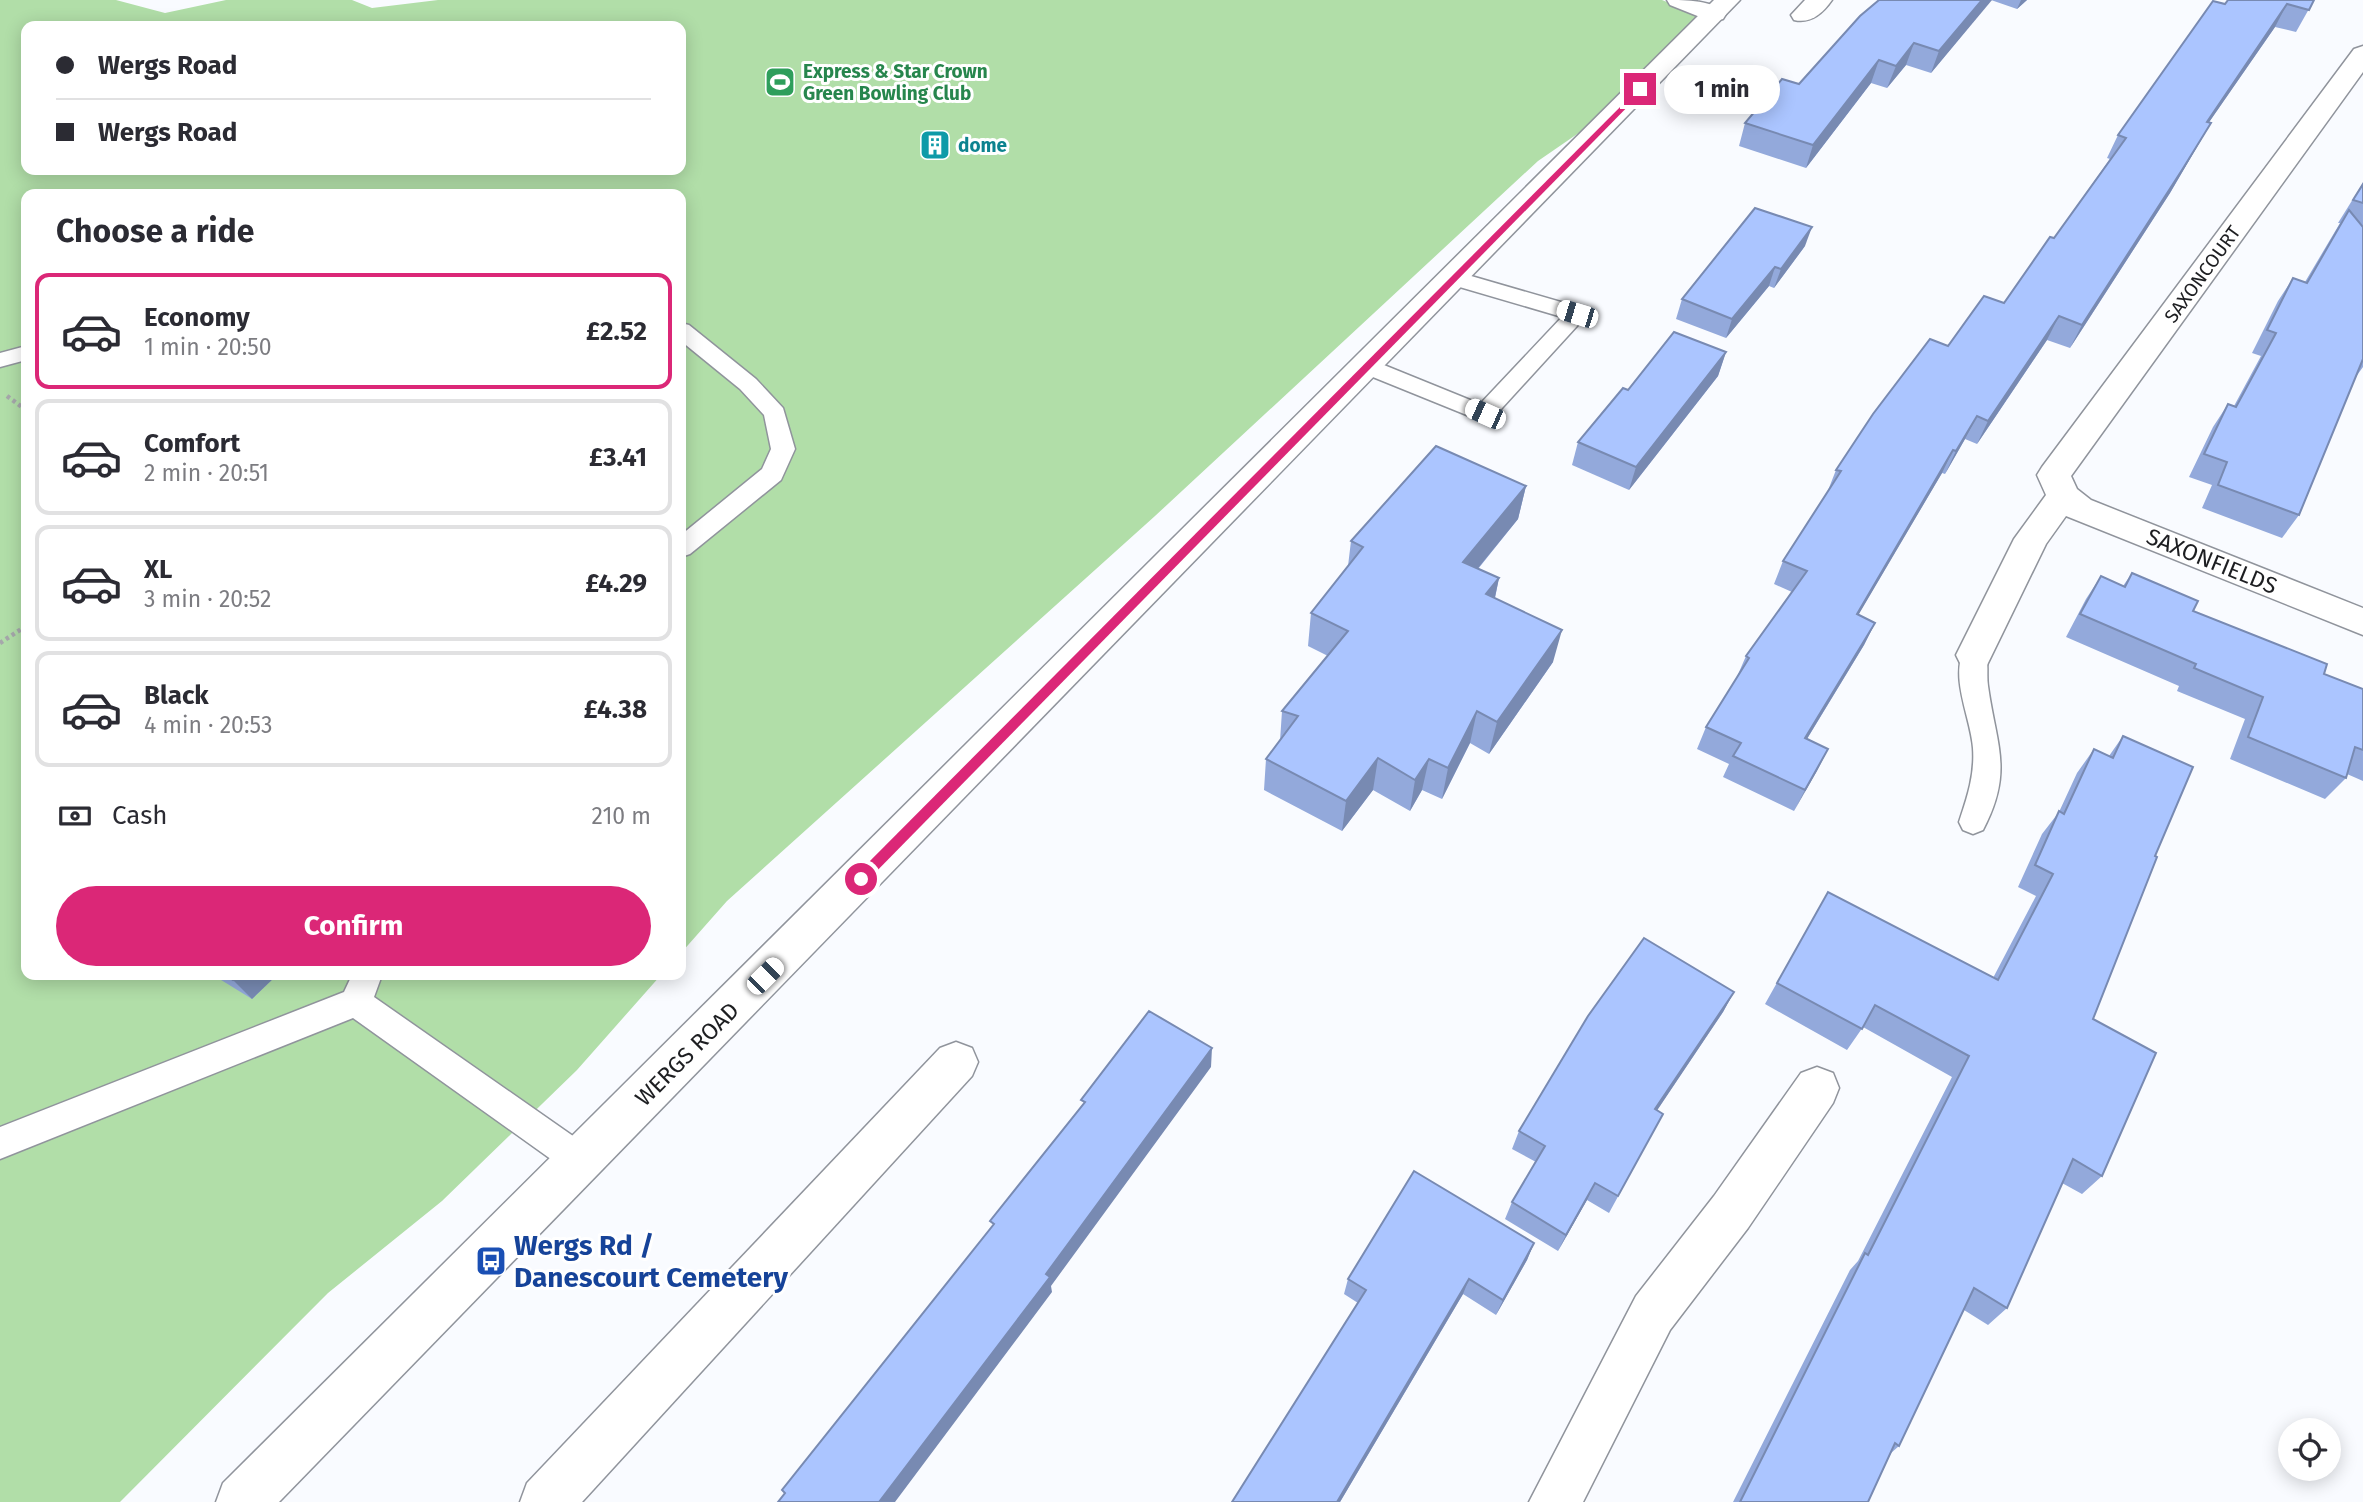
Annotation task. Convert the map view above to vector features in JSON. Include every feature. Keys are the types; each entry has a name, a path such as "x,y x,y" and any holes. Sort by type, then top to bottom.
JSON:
{"main road":[{"path":"1679,0 1721,7"},
{"name":"WERGS ROAD","path":"242,1502 1721,7"},
{"name":"SAXONCOURT","path":"2063,496 2054,475 2363,54"},
{"path":"1974,655 2031,539 2063,496"},
{"name":"SAXONFIELDS","path":"2063,496 2079,508 2363,622"},
{"path":"546,1502 956,1062"},
{"path":"1555,1502 1653,1313 1731,1212 1817,1088"}],"lane":[{"path":"1366,366 1485,414 1577,314 1454,278"},
{"path":"686,334 748,384 775,413 783,449 772,474 686,544"},
{"path":"0,360 21,354"},
{"path":"1973,822 1985,787 1987,766 1987,747 1974,684 1974,655"},
{"path":"0,1143 362,988 581,1161"}],"path":[{"path":"0,392 21,407"},
{"path":"0,643 21,629"}],"green space":[{"path":"0,0 116,0 165,13 226,0 352,0 372,8 438,0 1662,0 1700,15 1615,108 1538,161 1155,516 727,901 686,947 686,189 21,189 21,980 657,980 577,1070 442,1201 328,1293 120,1502 0,1502"}],"building":[{"path":"1879,0 1982,0 1939,51 1914,43 1896,66 1879,60 1813,145 1745,123 1782,79 1799,84 1860,16"},
{"path":"2228,0 2314,0 2309,10 2287,4 2207,122 2211,123 2082,325 2059,316 1988,421 1977,416 1956,451 1953,450 1857,614 1875,623 1805,738 1828,749 1805,790 1733,756 1741,743 1706,727 1749,658 1746,656 1807,571 1783,561 1841,471 1836,470 1873,414 1930,339 1948,346 1984,296 2004,303 2050,237 2054,238 2126,138 2118,135 2213,1 2225,4"},
{"path":"2363,184 2363,203 2353,200"},
{"path":"1755,208 1812,227 1781,269 1775,267 1732,319 1682,299"},
{"path":"2349,210 2363,227 2363,359 2299,515 2218,485 2227,462 2204,454 2228,404 2236,407 2276,333 2267,330 2293,278 2307,283"},
{"path":"1674,332 1726,352 1636,467 1578,442 1623,388 1628,390"},
{"path":"1436,446 1526,486 1463,562 1499,578 1486,594 1562,630 1497,722 1477,711 1448,768 1429,759 1415,780 1378,758 1346,801 1266,759 1298,716 1282,711 1348,631 1311,613 1363,547 1351,541"},
{"path":"2132,573 2198,601 2193,611 2327,664 2324,674 2363,689 2363,750 2355,747 2346,778 2248,737 2263,697 2194,668 2196,664 2080,614 2101,576 2125,587"},
{"path":"2123,736 2193,767 2155,856 2157,857 2093,1019 2156,1053 2102,1176 2073,1159 2007,1308 1974,1288 1899,1446 1895,1443 1868,1502 1740,1502 1865,1253 1868,1255 1969,1056 1875,1005 1862,1029 1777,983 1828,892 1998,980 2053,874 2035,865 2059,811 2064,814 2094,749 2113,758"},
{"path":"1644,938 1734,992 1655,1109 1663,1114 1618,1196 1595,1183 1566,1235 1512,1202 1545,1146 1519,1131 1588,1016"},
{"path":"1149,1011 1212,1048 1046,1274 1050,1277 879,1502 778,1502 785,1493 782,1490 994,1224 990,1221 1085,1102 1081,1100"},
{"path":"1414,1171 1534,1243 1503,1300 1469,1279 1337,1502 1232,1502 1366,1290 1348,1279"}],"place":[{"name":"Express & Star Crown Green Bowling Club","path":"780,82"},
{"name":"dome","path":"935,145"},
{"name":"Wergs Rd / Danescourt Cemetery","path":"491,1261"}],"route":[{"path":"861,879 1640,89"}]}
